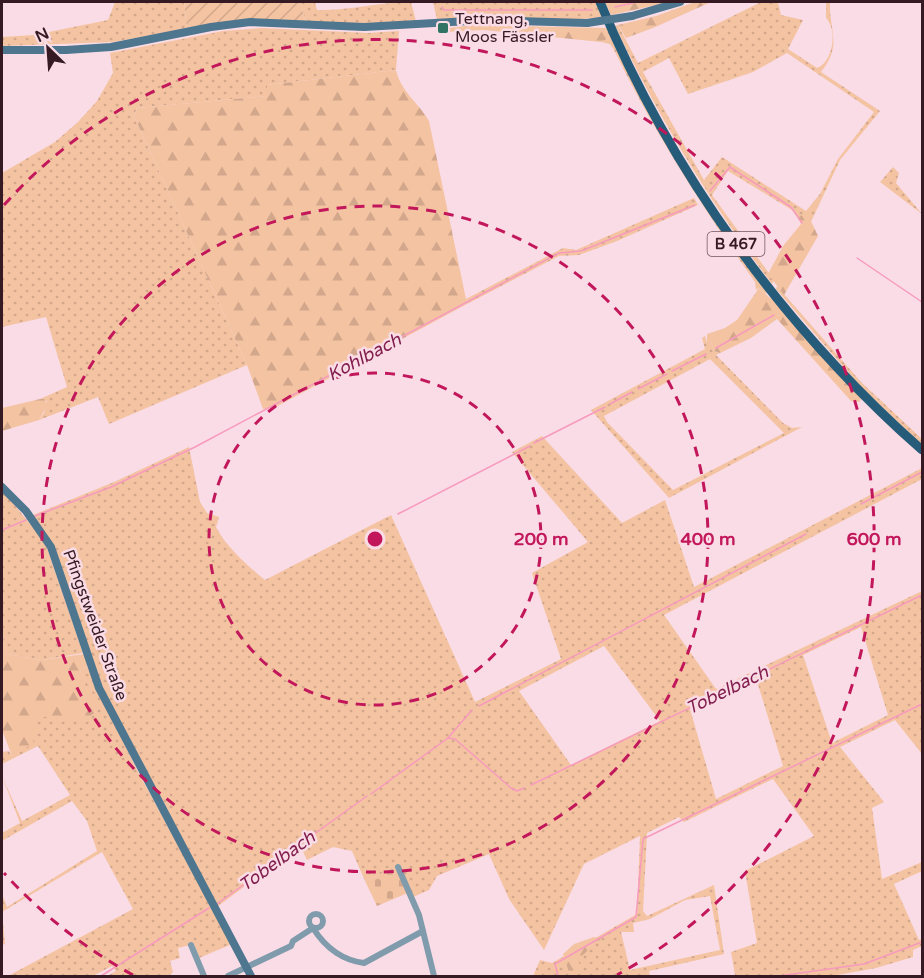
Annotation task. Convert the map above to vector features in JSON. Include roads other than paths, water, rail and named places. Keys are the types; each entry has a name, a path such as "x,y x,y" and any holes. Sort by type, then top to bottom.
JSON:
{"main road":[{"name":"B 467","path":"600,2 655,114 732,238 782,304 837,368 922,450"}],"street":[{"path":"2,50 104,47 210,27 250,22 364,27 487,20 587,23 632,16 680,2"},
{"name":"Pfingstweider Straße","path":"2,487 26,510 51,547 99,688 249,972"},
{"path":"398,867 414,899 434,976"},
{"path":"228,976 249,972 291,946 293,940 313,928 329,949 364,963 423,931"},
{"path":"191,945 204,976"}],"waterway":[{"path":"615,7 637,2"},
{"path":"442,7 444,10 592,10"},
{"name":"Kohlbach","path":"710,191 730,167 791,207 802,223"},
{"name":"Kohlbach","path":"35,516 111,487 195,447 559,253 581,251 695,205"},
{"path":"857,258 922,302"},
{"path":"716,348 774,315"},
{"path":"672,371 706,354"},
{"path":"638,389 667,374"},
{"path":"610,404 632,392"},
{"path":"534,443 605,407"},
{"path":"398,514 530,446"},
{"path":"861,504 922,472"},
{"name":"Kohlbach","path":"2,530 26,520"},
{"path":"479,706 806,534"},
{"name":"Tobelbach","path":"531,785 922,595"},
{"path":"558,976 555,964 636,917 643,839 922,704"},
{"path":"448,738 472,710"},
{"name":"Tobelbach","path":"371,794 448,738 455,739 511,788 517,791 524,788"},
{"name":"Tobelbach","path":"217,904 367,796"},
{"name":"Tobelbach","path":"101,976 209,908"},
{"path":"779,976 864,964 922,942"}],"place":[{"name":"Tettnang, Moos Fässler","path":"443,28"}]}
